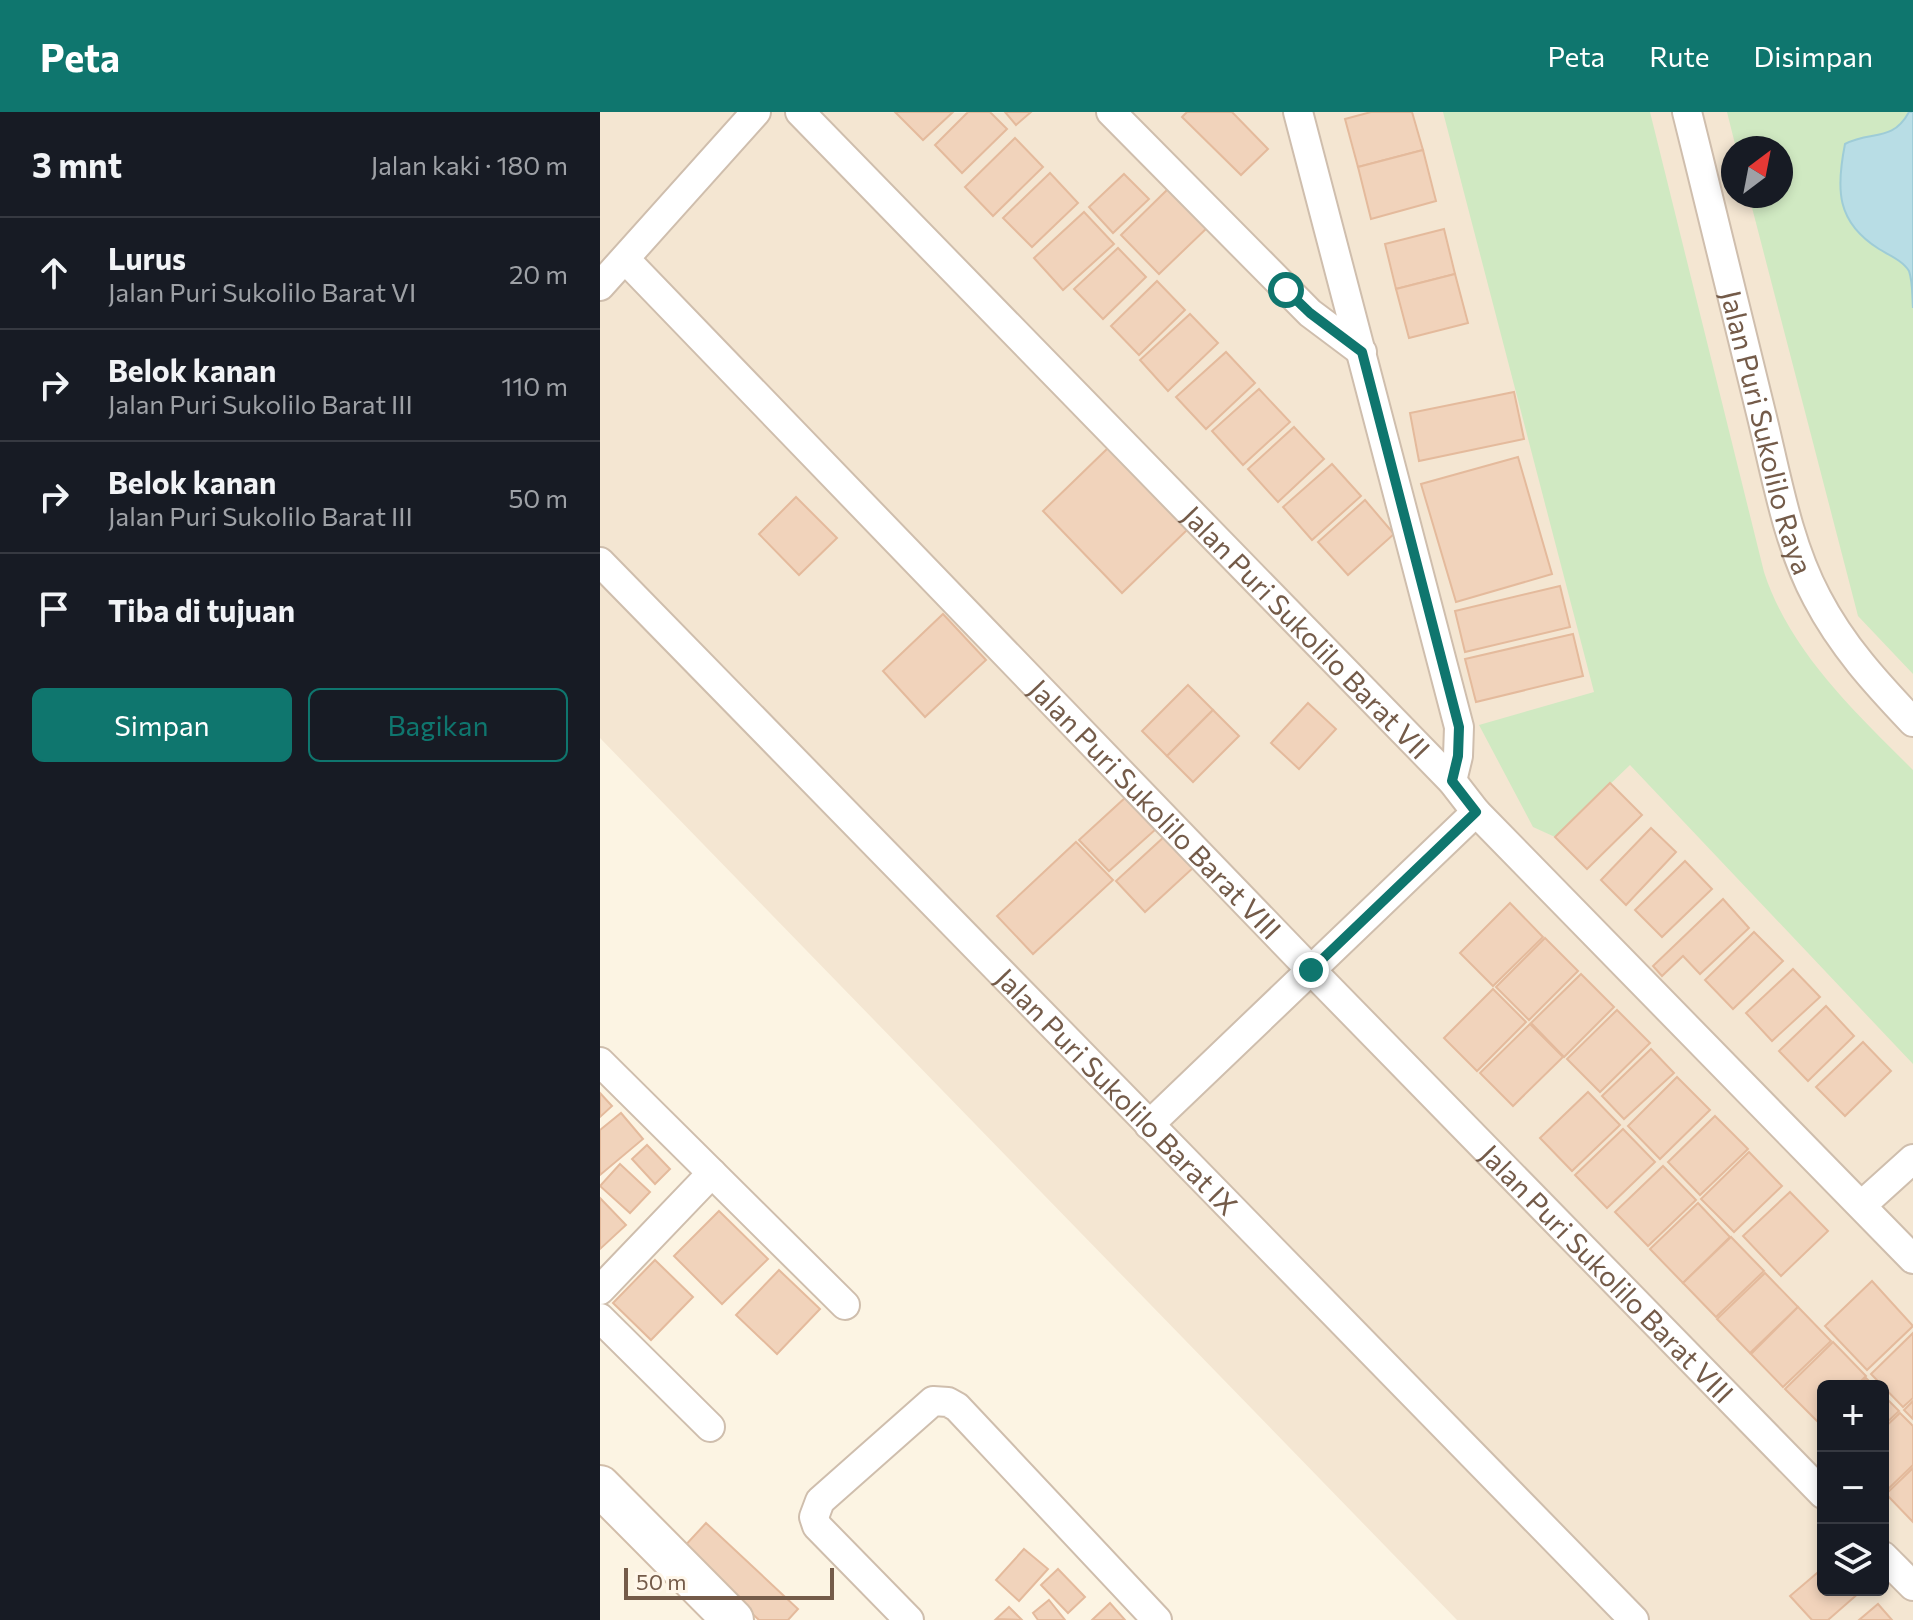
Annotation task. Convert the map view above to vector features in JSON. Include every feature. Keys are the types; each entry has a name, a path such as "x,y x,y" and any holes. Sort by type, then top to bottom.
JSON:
{"main road":[{"path":"604,1498 733,1620"}],"street":[{"path":"600,286 756,112"},
{"name":"Jalan Puri Sukolilo Barat VII","path":"800,112 1452,781 1476,812 1892,1230"},
{"path":"1111,112 1302,306 1362,352"},
{"path":"1298,112 1459,727 1458,756 1452,781"},
{"name":"Jalan Puri Sukolilo Raya","path":"1687,112 1799,557 1836,634 1866,673 1913,722"},
{"name":"Jalan Puri Sukolilo Barat VIII","path":"625,259 1311,970 1817,1488"},
{"name":"Jalan Puri Sukolilo Barat IX","path":"600,562 1634,1620"},
{"path":"1149,1125 1476,812"},
{"path":"600,1062 845,1305"},
{"path":"1892,1230 1913,1159"},
{"path":"600,1290 712,1173"},
{"path":"600,1318 710,1427"},
{"path":"909,1620 817,1526 814,1517 820,1501 933,1401 948,1402 957,1407 1157,1620"},
{"path":"1889,1562 1913,1586"}],"shaded area":[{"path":"600,112 1913,112 1913,1620 1457,1620 600,738"}],"green space":[{"path":"1443,112 1650,112 1764,572 1775,601 1807,655 1826,679 1913,770 1913,1064 1630,765 1555,837 1533,827 1479,725 1594,692"},
{"path":"1727,112 1913,112 1913,674 1858,616 1752,208 1793,208 1793,136 1733,136"}],"water":[{"path":"1909,112 1913,112 1913,308 1909,271 1854,228 1842,203 1840,190 1845,144 1888,132 1902,122"}],"building":[{"path":"895,112 953,112 923,140"},
{"path":"968,112 990,112 1007,129 962,173 935,145"},
{"path":"1005,112 1031,112 1016,125"},
{"path":"1187,112 1232,112 1268,149 1241,175 1182,117"},
{"path":"1371,112 1412,112 1423,150 1358,167 1345,119"},
{"path":"1015,138 1043,167 993,216 965,187"},
{"path":"1423,150 1436,201 1371,219 1358,167"},
{"path":"1050,173 1078,203 1032,247 1003,218"},
{"path":"1124,174 1149,199 1113,233 1089,207"},
{"path":"1169,188 1208,227 1159,274 1121,235"},
{"path":"1084,212 1114,244 1063,290 1034,258"},
{"path":"1444,229 1455,274 1396,289 1385,244"},
{"path":"1118,248 1146,277 1103,319 1074,289"},
{"path":"1455,274 1468,323 1409,338 1396,289"},
{"path":"1157,281 1185,310 1139,355 1111,326"},
{"path":"1190,314 1218,343 1168,391 1140,360"},
{"path":"1226,352 1255,383 1206,429 1176,397"},
{"path":"1259,389 1290,422 1243,465 1212,431"},
{"path":"1514,392 1524,439 1419,461 1410,413"},
{"path":"1294,427 1324,459 1278,502 1248,469"},
{"path":"1108,448 1187,530 1122,593 1043,511"},
{"path":"1518,457 1552,574 1456,602 1421,484"},
{"path":"1332,464 1361,496 1312,540 1283,507"},
{"path":"796,497 837,538 799,575 759,534"},
{"path":"1365,500 1394,534 1348,575 1318,542"},
{"path":"1560,586 1570,627 1465,652 1455,611"},
{"path":"943,614 986,660 925,717 883,671"},
{"path":"1573,634 1583,676 1476,702 1465,659"},
{"path":"1188,685 1213,710 1167,756 1142,731"},
{"path":"1308,703 1336,729 1299,769 1271,743"},
{"path":"1213,710 1239,736 1193,782 1167,756"},
{"path":"1610,783 1642,815 1587,869 1555,837"},
{"path":"1126,797 1156,829 1109,871 1079,840"},
{"path":"1651,828 1676,852 1626,905 1601,880"},
{"path":"1165,836 1194,867 1145,912 1116,881"},
{"path":"1076,842 1113,880 1033,954 997,916"},
{"path":"1685,861 1712,889 1662,937 1635,910"},
{"path":"1723,899 1749,928 1700,974 1683,956 1662,976 1653,966"},
{"path":"1510,903 1543,937 1493,986 1460,953"},
{"path":"1754,932 1783,961 1733,1009 1705,980"},
{"path":"1545,938 1578,971 1529,1020 1496,987"},
{"path":"1793,969 1820,997 1772,1041 1746,1013"},
{"path":"1581,974 1614,1007 1564,1057 1531,1023"},
{"path":"1493,989 1526,1022 1477,1071 1444,1038"},
{"path":"1826,1006 1854,1036 1808,1081 1779,1051"},
{"path":"1617,1010 1650,1043 1600,1092 1567,1059"},
{"path":"1530,1024 1563,1057 1513,1106 1480,1073"},
{"path":"1863,1042 1891,1071 1845,1116 1816,1087"},
{"path":"1651,1049 1674,1073 1624,1119 1602,1096"},
{"path":"1677,1077 1710,1110 1660,1159 1628,1126"},
{"path":"1588,1092 1620,1125 1572,1171 1540,1138"},
{"path":"600,1093 612,1106 600,1117"},
{"path":"621,1113 643,1139 600,1175 600,1130"},
{"path":"1715,1116 1748,1149 1700,1195 1668,1162"},
{"path":"1623,1129 1655,1162 1607,1208 1575,1175"},
{"path":"647,1145 670,1169 655,1184 632,1159"},
{"path":"1749,1152 1782,1186 1734,1232 1701,1199"},
{"path":"620,1164 650,1192 630,1213 600,1186"},
{"path":"1663,1166 1696,1200 1648,1246 1615,1212"},
{"path":"1790,1192 1828,1231 1781,1276 1743,1236"},
{"path":"600,1198 626,1225 600,1249"},
{"path":"1698,1203 1730,1237 1683,1283 1650,1249"},
{"path":"719,1211 768,1259 722,1304 674,1256"},
{"path":"1731,1237 1764,1271 1716,1317 1683,1283"},
{"path":"655,1260 693,1297 651,1340 613,1303"},
{"path":"779,1270 820,1309 777,1354 736,1315"},
{"path":"1765,1273 1798,1307 1750,1353 1717,1319"},
{"path":"1872,1281 1913,1326 1867,1370 1825,1326"},
{"path":"1798,1307 1831,1341 1783,1387 1751,1354"},
{"path":"1913,1333 1913,1398 1903,1407 1889,1393 1889,1380 1877,1380 1871,1374"},
{"path":"1833,1342 1866,1376 1862,1380 1817,1380 1817,1421 1785,1389"},
{"path":"1889,1401 1899,1411 1889,1420"},
{"path":"1913,1401 1913,1419 1904,1410"},
{"path":"1900,1413 1913,1426 1913,1465 1889,1488 1889,1452 1889,1423"},
{"path":"1913,1468 1913,1522 1889,1497 1889,1491"},
{"path":"706,1523 798,1609 788,1620 759,1620 682,1549"},
{"path":"1024,1549 1048,1569 1019,1601 996,1580"},
{"path":"1058,1569 1085,1597 1068,1613 1041,1585"},
{"path":"1817,1573 1817,1596 1855,1596 1828,1620 1812,1620 1790,1596"},
{"path":"1049,1600 1065,1620 1038,1620 1033,1613"},
{"path":"1110,1603 1125,1620 1092,1620"},
{"path":"1878,1604 1892,1620 1859,1620"},
{"path":"1009,1607 1022,1620 996,1619"}],"route":[{"path":"1286,290 1310,313 1362,352 1459,727 1458,756 1452,781 1476,812 1311,970"}]}
